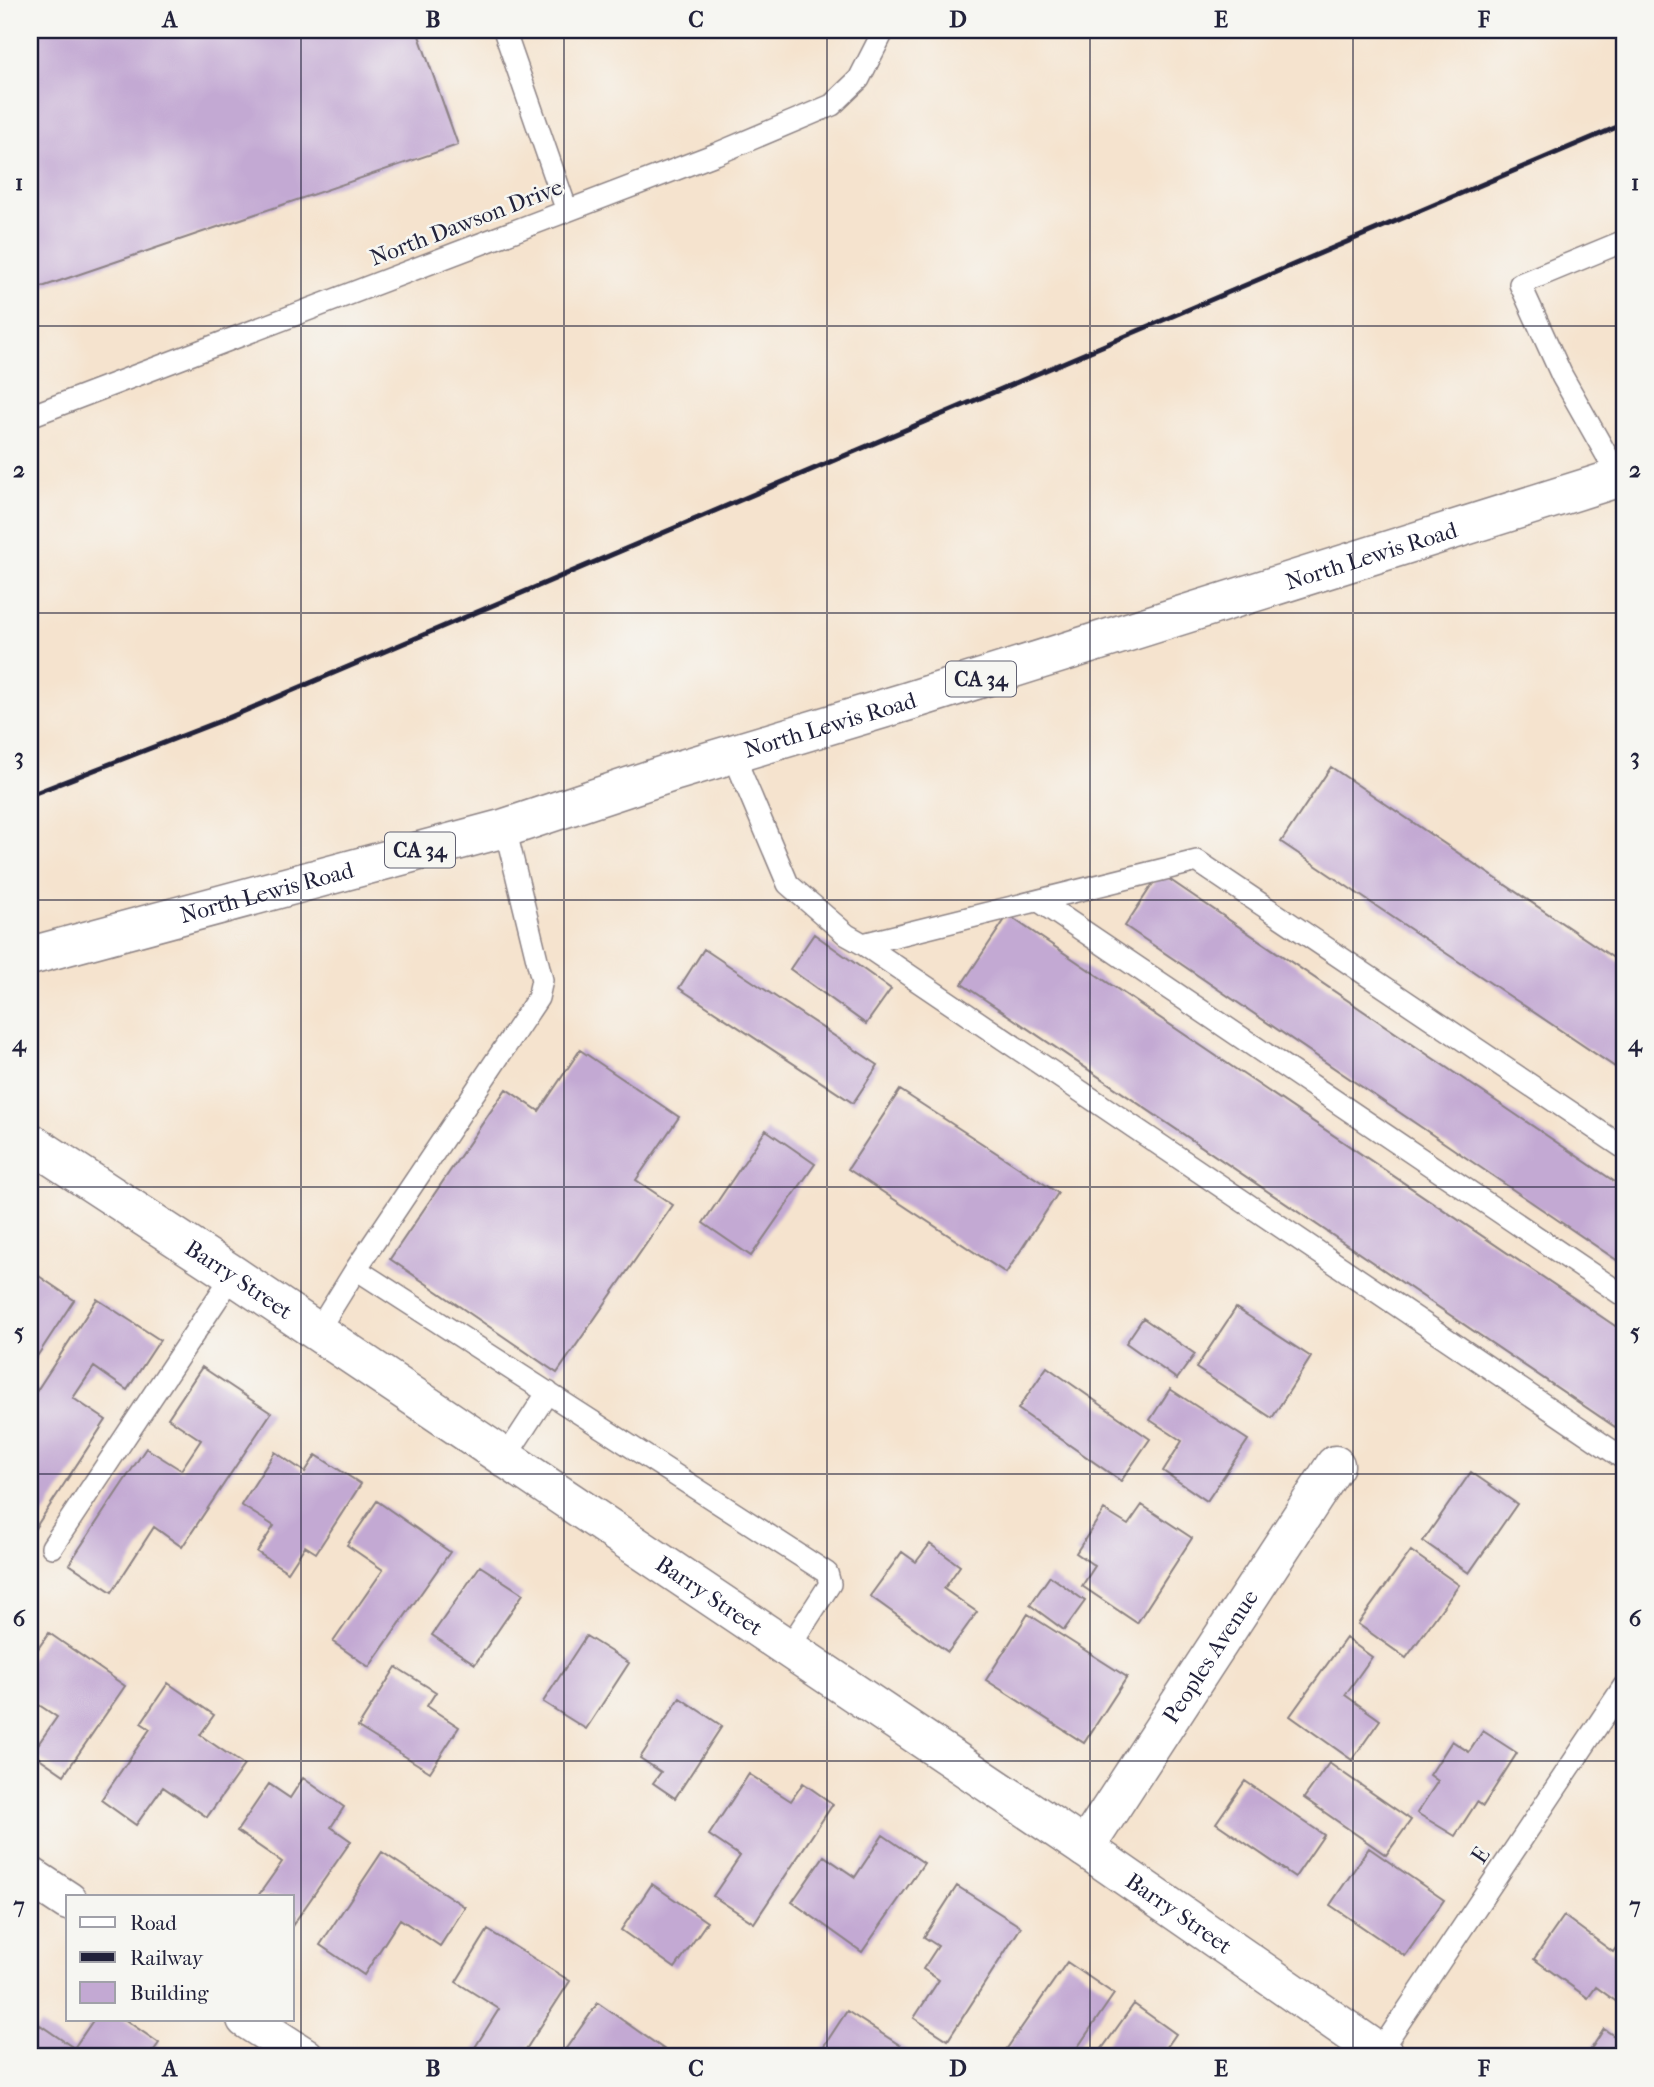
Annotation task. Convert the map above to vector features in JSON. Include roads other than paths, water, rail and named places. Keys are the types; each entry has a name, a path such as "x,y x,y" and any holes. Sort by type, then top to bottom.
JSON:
{"street":[{"name":"North Lewis Road","path":"30,956 505,828 733,754 1622,480"},
{"name":"Barry Street","path":"30,1143 233,1275 1085,1848 1380,2056"},
{"name":"Peoples Avenue","path":"1085,1848 1335,1465"},
{"path":"249,2021 305,2057"}],"lane":[{"path":"504,30 567,211"},
{"name":"North Dawson Drive","path":"30,416 716,154 832,105 859,79 884,30"},
{"path":"1622,480 1562,376 1520,284 1624,241"},
{"path":"733,754 788,884 847,935 1624,1459"},
{"path":"317,1332 356,1269 538,998 542,980 505,828"},
{"path":"863,944 1197,861 1624,1148"},
{"path":"1039,901 1624,1296"},
{"path":"356,1269 827,1573 830,1584 788,1649"},
{"path":"52,1547 233,1275"},
{"path":"505,1458 548,1392"},
{"name":"E","path":"1380,2056 1624,1686"}],"railway":[{"path":"30,795 228,718 1624,124"}]}
